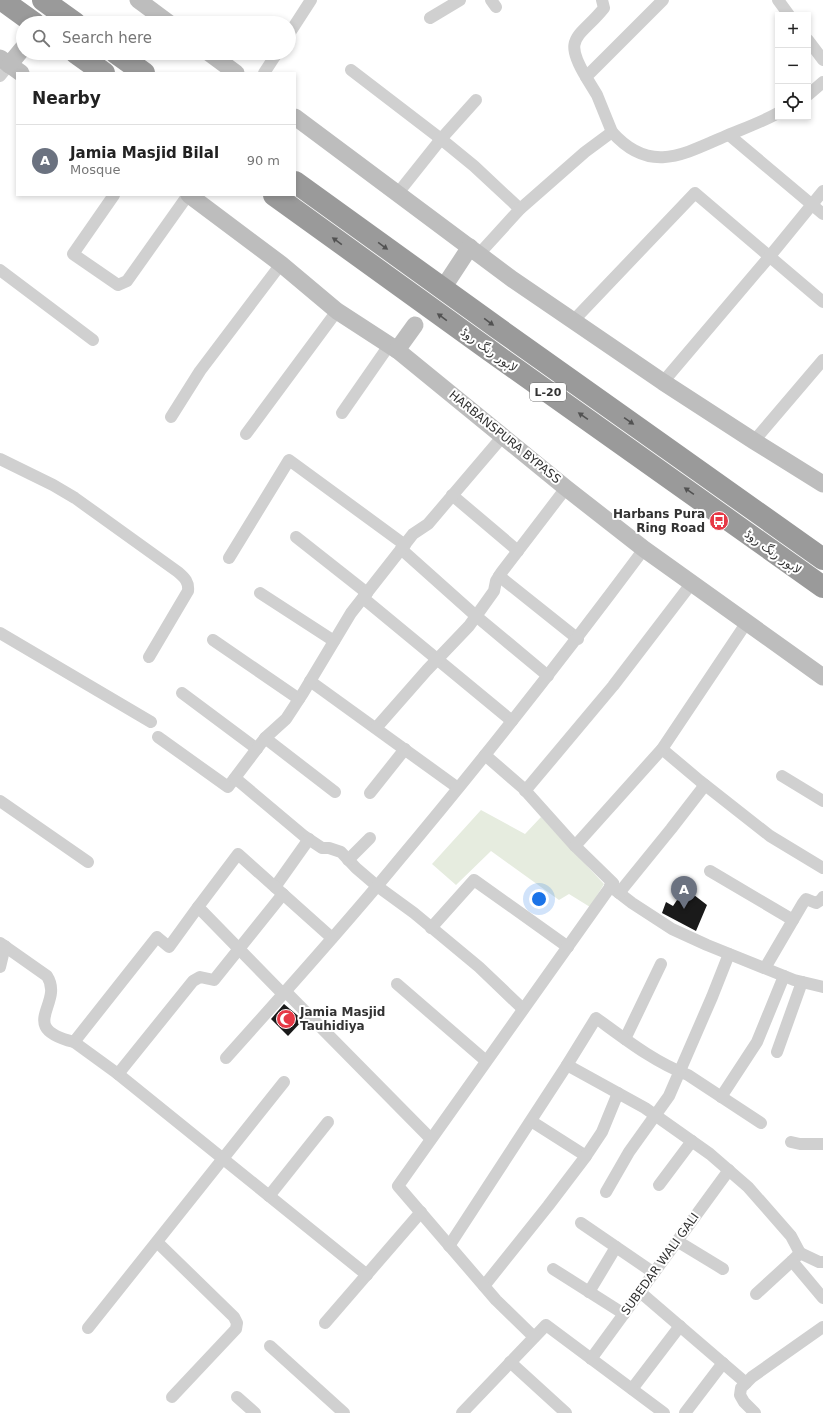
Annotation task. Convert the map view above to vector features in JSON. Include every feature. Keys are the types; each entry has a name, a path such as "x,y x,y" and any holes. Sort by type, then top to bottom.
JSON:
{"highway":[{"path":"2,0 24,16"},
{"path":"43,0 65,16"},
{"path":"86,60 103,72"},
{"path":"126,60 143,72"},
{"name":"لاہور رنگ روڈ","path":"296,183 505,334 823,559"},
{"name":"لاہور رنگ روڈ","path":"275,196 489,350 823,587"},
{"path":"737,497 823,548"},
{"path":"722,515 823,600"}],"street":[{"path":"138,0 160,16"},
{"path":"296,23 311,0"},
{"path":"430,18 460,0"},
{"path":"602,0 604,8 578,36 574,43 574,51 576,58 597,95 612,132 621,142 634,150 652,157 667,158 694,151 775,115"},
{"path":"586,77 663,0"},
{"path":"778,0 787,12"},
{"path":"811,44 823,60"},
{"path":"7,68 16,57"},
{"path":"218,60 235,72"},
{"path":"265,72 272,60"},
{"path":"351,70 474,166 520,209"},
{"path":"811,92 823,82"},
{"path":"398,193 441,139 476,100"},
{"path":"296,118 512,279 663,382 823,484"},
{"path":"449,279 475,250 520,209 585,152 612,132"},
{"path":"729,135 823,214"},
{"path":"663,382 823,191"},
{"path":"573,321 695,193 823,302"},
{"path":"113,196 73,254 118,285 127,281 188,196"},
{"name":"HARBANSPURA BYPASS","path":"190,196 281,264 337,311 394,347 644,550 823,677"},
{"path":"171,418 200,371 281,264"},
{"path":"0,270 93,340"},
{"path":"246,434 337,311"},
{"path":"342,413 394,347 415,325"},
{"path":"754,441 823,360"},
{"path":"158,737 228,787 265,738 286,719 351,613 365,595 413,534 428,524 503,436"},
{"path":"229,558 289,460 403,547 476,616 548,676"},
{"path":"1,463 53,485 75,498 186,579 189,585 188,591 149,657"},
{"path":"376,728 437,659 469,626 494,591 496,581 499,576 566,488"},
{"path":"452,495 518,551"},
{"path":"296,537 365,595 437,659 512,721"},
{"path":"226,1058 377,886 458,788 578,639 644,550"},
{"path":"499,576 578,639"},
{"path":"526,791 613,686 691,584"},
{"path":"260,593 334,641"},
{"path":"575,846 662,749 747,622"},
{"path":"0,633 151,722"},
{"path":"214,640 299,700"},
{"path":"310,681 458,788"},
{"path":"182,693 257,749"},
{"path":"265,738 335,792"},
{"path":"662,749 770,836 823,868"},
{"path":"370,793 405,750"},
{"path":"485,755 526,791 575,846 613,883 614,889 632,903 672,929 784,976 823,987"},
{"path":"782,776 823,801"},
{"path":"234,778 322,848 329,848 341,852 377,886 414,913 479,967 523,1009"},
{"path":"534,1337 496,1300 398,1186 568,946 614,889 671,829 705,784"},
{"path":"0,801 88,862"},
{"path":"348,860 370,838"},
{"path":"118,1074 193,981 200,977 214,980 239,949 279,891 309,839"},
{"path":"74,1042 157,938 169,947 238,854 332,938"},
{"path":"710,871 793,920"},
{"path":"431,928 474,880 568,946"},
{"path":"765,968 806,899 816,903 823,897"},
{"path":"198,907 431,1139"},
{"path":"0,967 2,945 47,976 50,980 51,992 44,1020 46,1028 50,1033 74,1042 118,1074 367,1275"},
{"path":"606,1192 630,1152 669,1096 729,954"},
{"path":"625,1039 661,964"},
{"path":"721,1097 757,1042 784,976"},
{"path":"777,1052 802,982"},
{"path":"397,984 486,1061"},
{"path":"449,1246 596,1018 635,1047 679,1072 688,1075 761,1123"},
{"path":"567,1065 655,1115 710,1154 748,1187 791,1236 800,1253 819,1262 823,1262"},
{"path":"88,1328 284,1082"},
{"path":"484,1286 586,1156 602,1132 618,1093"},
{"path":"531,1121 586,1156"},
{"path":"269,1196 328,1122"},
{"path":"659,1185 692,1141"},
{"path":"791,1142 800,1144 823,1144"},
{"name":"SUBEDAR WALI GALI","path":"591,1359 729,1170"},
{"path":"325,1323 421,1212"},
{"path":"581,1223 654,1273"},
{"path":"677,1241 723,1269"},
{"path":"157,1242 234,1317 237,1323 236,1329 172,1397"},
{"path":"589,1292 616,1247"},
{"path":"756,1294 800,1253"},
{"path":"792,1261 823,1298"},
{"path":"553,1269 624,1314"},
{"path":"640,1292 746,1383"},
{"path":"462,1413 546,1324 664,1413"},
{"path":"632,1389 680,1326"},
{"path":"754,1413 740,1395 741,1388 752,1377 823,1327"},
{"path":"270,1346 344,1413"},
{"path":"510,1362 566,1413"},
{"path":"685,1413 723,1363"},
{"path":"237,1397 255,1413"}],"shaded area":[{"path":"481,810 525,834 541,817 604,884 590,907 569,894 559,900 491,851 456,885 432,864"}],"building":[{"path":"685,888 707,905 696,931 662,913 666,902 673,906"},
{"name":"Jamia Masjid Tauhidiya","path":"284,1004 303,1020 288,1036 271,1019"}],"place":[{"name":"Harbans Pura Ring Road","path":"719,521"},
{"name":"Jamia Masjid Bilal","path":"684,909"},
{"name":"Jamia Masjid Tauhidiya","path":"286,1019"}]}
